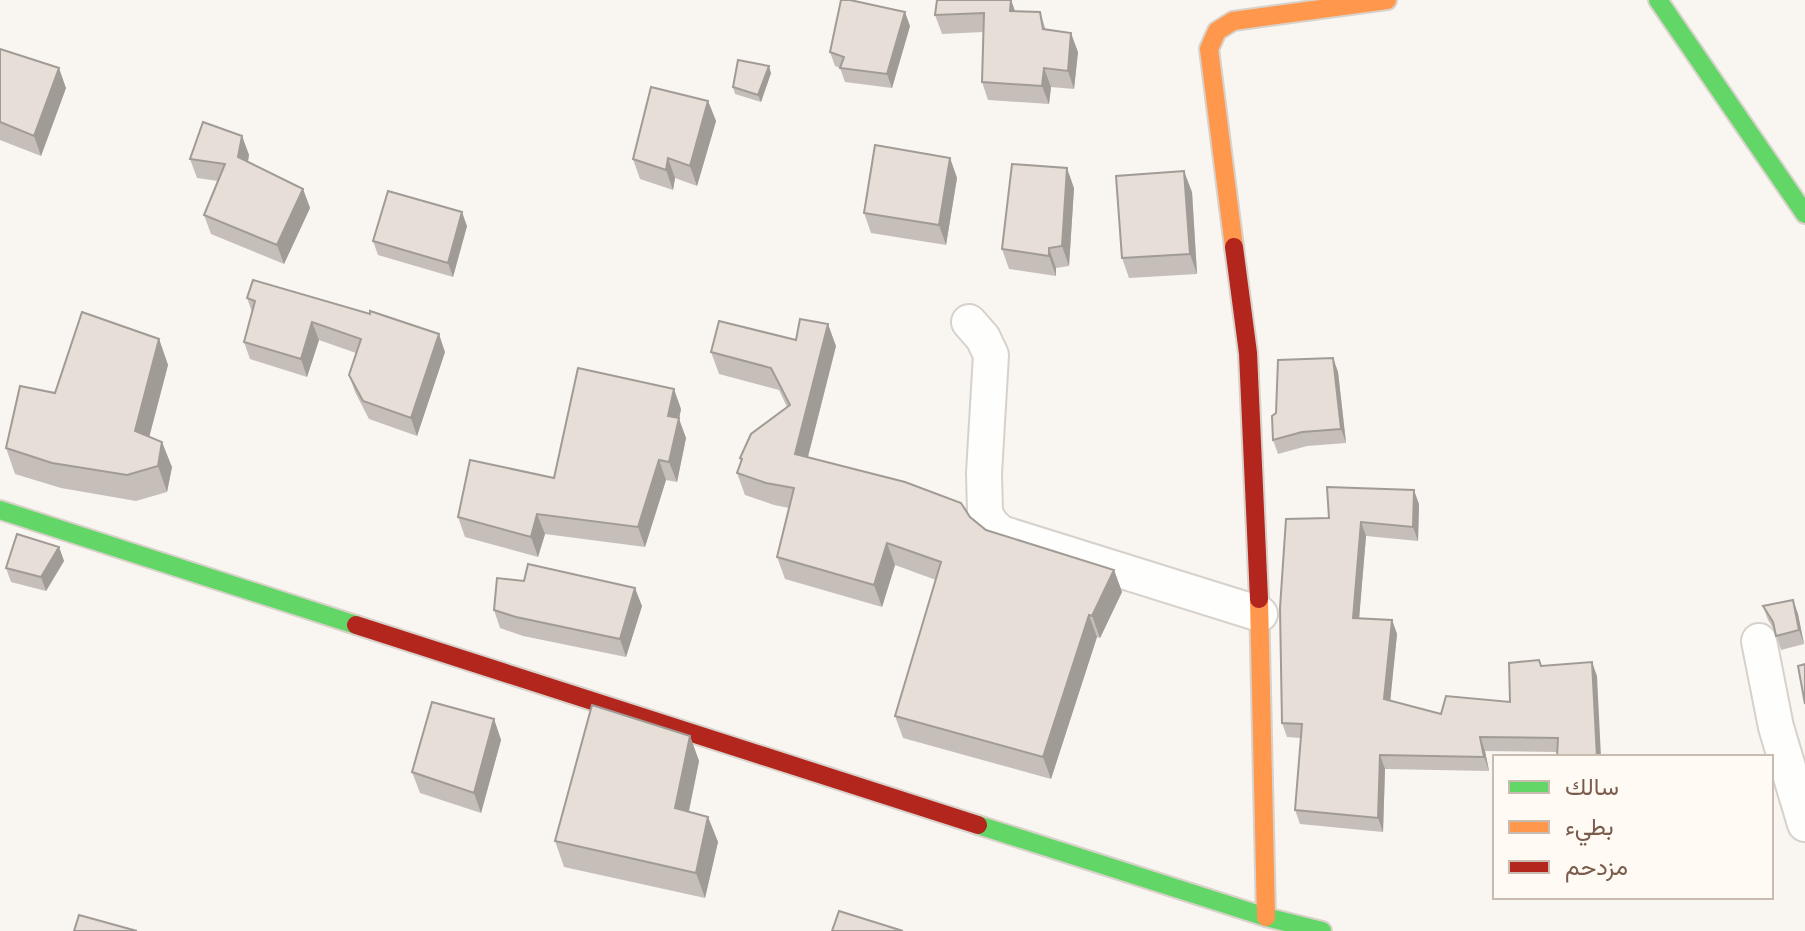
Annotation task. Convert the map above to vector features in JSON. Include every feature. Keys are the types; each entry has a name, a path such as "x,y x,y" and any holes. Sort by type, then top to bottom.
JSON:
{"street":[{"path":"1266,917 1260,614 1248,353 1209,49 1211,40 1224,24 1233,21 1387,0"},
{"path":"1658,0 1805,214"},
{"path":"969,322 983,338 991,355 984,473 985,513 991,524 1001,533 1260,614"},
{"path":"0,510 1266,917 1322,931"},
{"path":"1759,641 1776,727 1805,824"}],"building":[{"path":"841,0 905,12 887,74 840,68 844,57 830,52"},
{"path":"937,0 1011,0 1010,11 1040,12 1043,29 1071,33 1068,71 1044,68 1042,86 982,82 984,13 935,15"},
{"path":"0,49 59,68 34,136 0,122"},
{"path":"738,60 769,66 758,95 733,87"},
{"path":"651,87 708,101 690,166 668,158 666,170 633,159"},
{"path":"203,122 242,136 238,157 303,189 277,245 204,215 225,164 190,159"},
{"path":"875,145 950,158 939,225 864,213"},
{"path":"1012,164 1067,168 1062,246 1049,248 1049,256 1002,249"},
{"path":"1184,171 1190,254 1122,258 1116,176"},
{"path":"388,191 462,212 448,263 373,241"},
{"path":"253,280 370,314 370,311 439,334 411,418 363,401 349,375 361,339 312,322 301,359 244,342 255,301 247,298"},
{"path":"82,312 159,339 135,431 162,442 158,466 127,475 52,463 6,448 20,386 55,393"},
{"path":"800,319 828,324 795,454 905,482 961,503 970,517 986,530 1114,570 1092,616 1089,615 1043,757 895,716 941,562 887,543 874,585 777,557 794,488 737,473 751,434 790,405 771,368 711,352 719,321 796,340"},
{"path":"1333,358 1341,429 1302,432 1273,440 1272,416 1276,413 1278,360"},
{"path":"578,368 674,389 668,416 679,418 669,462 659,460 638,527 537,514 531,537 458,517 470,460 554,478"},
{"path":"1327,487 1414,490 1413,527 1361,522 1353,618 1392,620 1384,699 1441,714 1446,696 1510,702 1509,663 1539,660 1541,666 1592,662 1597,755 1557,755 1558,738 1480,737 1484,757 1380,755 1378,818 1295,810 1302,724 1282,723 1280,608 1286,519 1329,518"},
{"path":"17,534 59,547 41,577 6,568"},
{"path":"528,564 635,588 620,639 494,610 497,578 524,581"},
{"path":"1793,600 1799,630 1776,636 1773,622 1763,606"},
{"path":"1805,664 1805,704 1798,666"},
{"path":"432,702 494,719 474,793 412,772"},
{"path":"592,705 690,736 675,808 708,817 696,873 555,841"},
{"path":"839,911 903,931 832,931"},
{"path":"79,915 137,931 74,931"}],"traffic: fast":[{"path":"1658,0 1805,214"},
{"path":"0,510 356,625"},
{"path":"978,825 1266,917 1322,931"}],"traffic: slow":[{"path":"1234,247 1209,49 1217,31 1233,21 1387,0"},
{"path":"1259,599 1266,917"}],"traffic: jam":[{"path":"1234,247 1248,353 1259,599"},
{"path":"356,625 978,825"}]}
